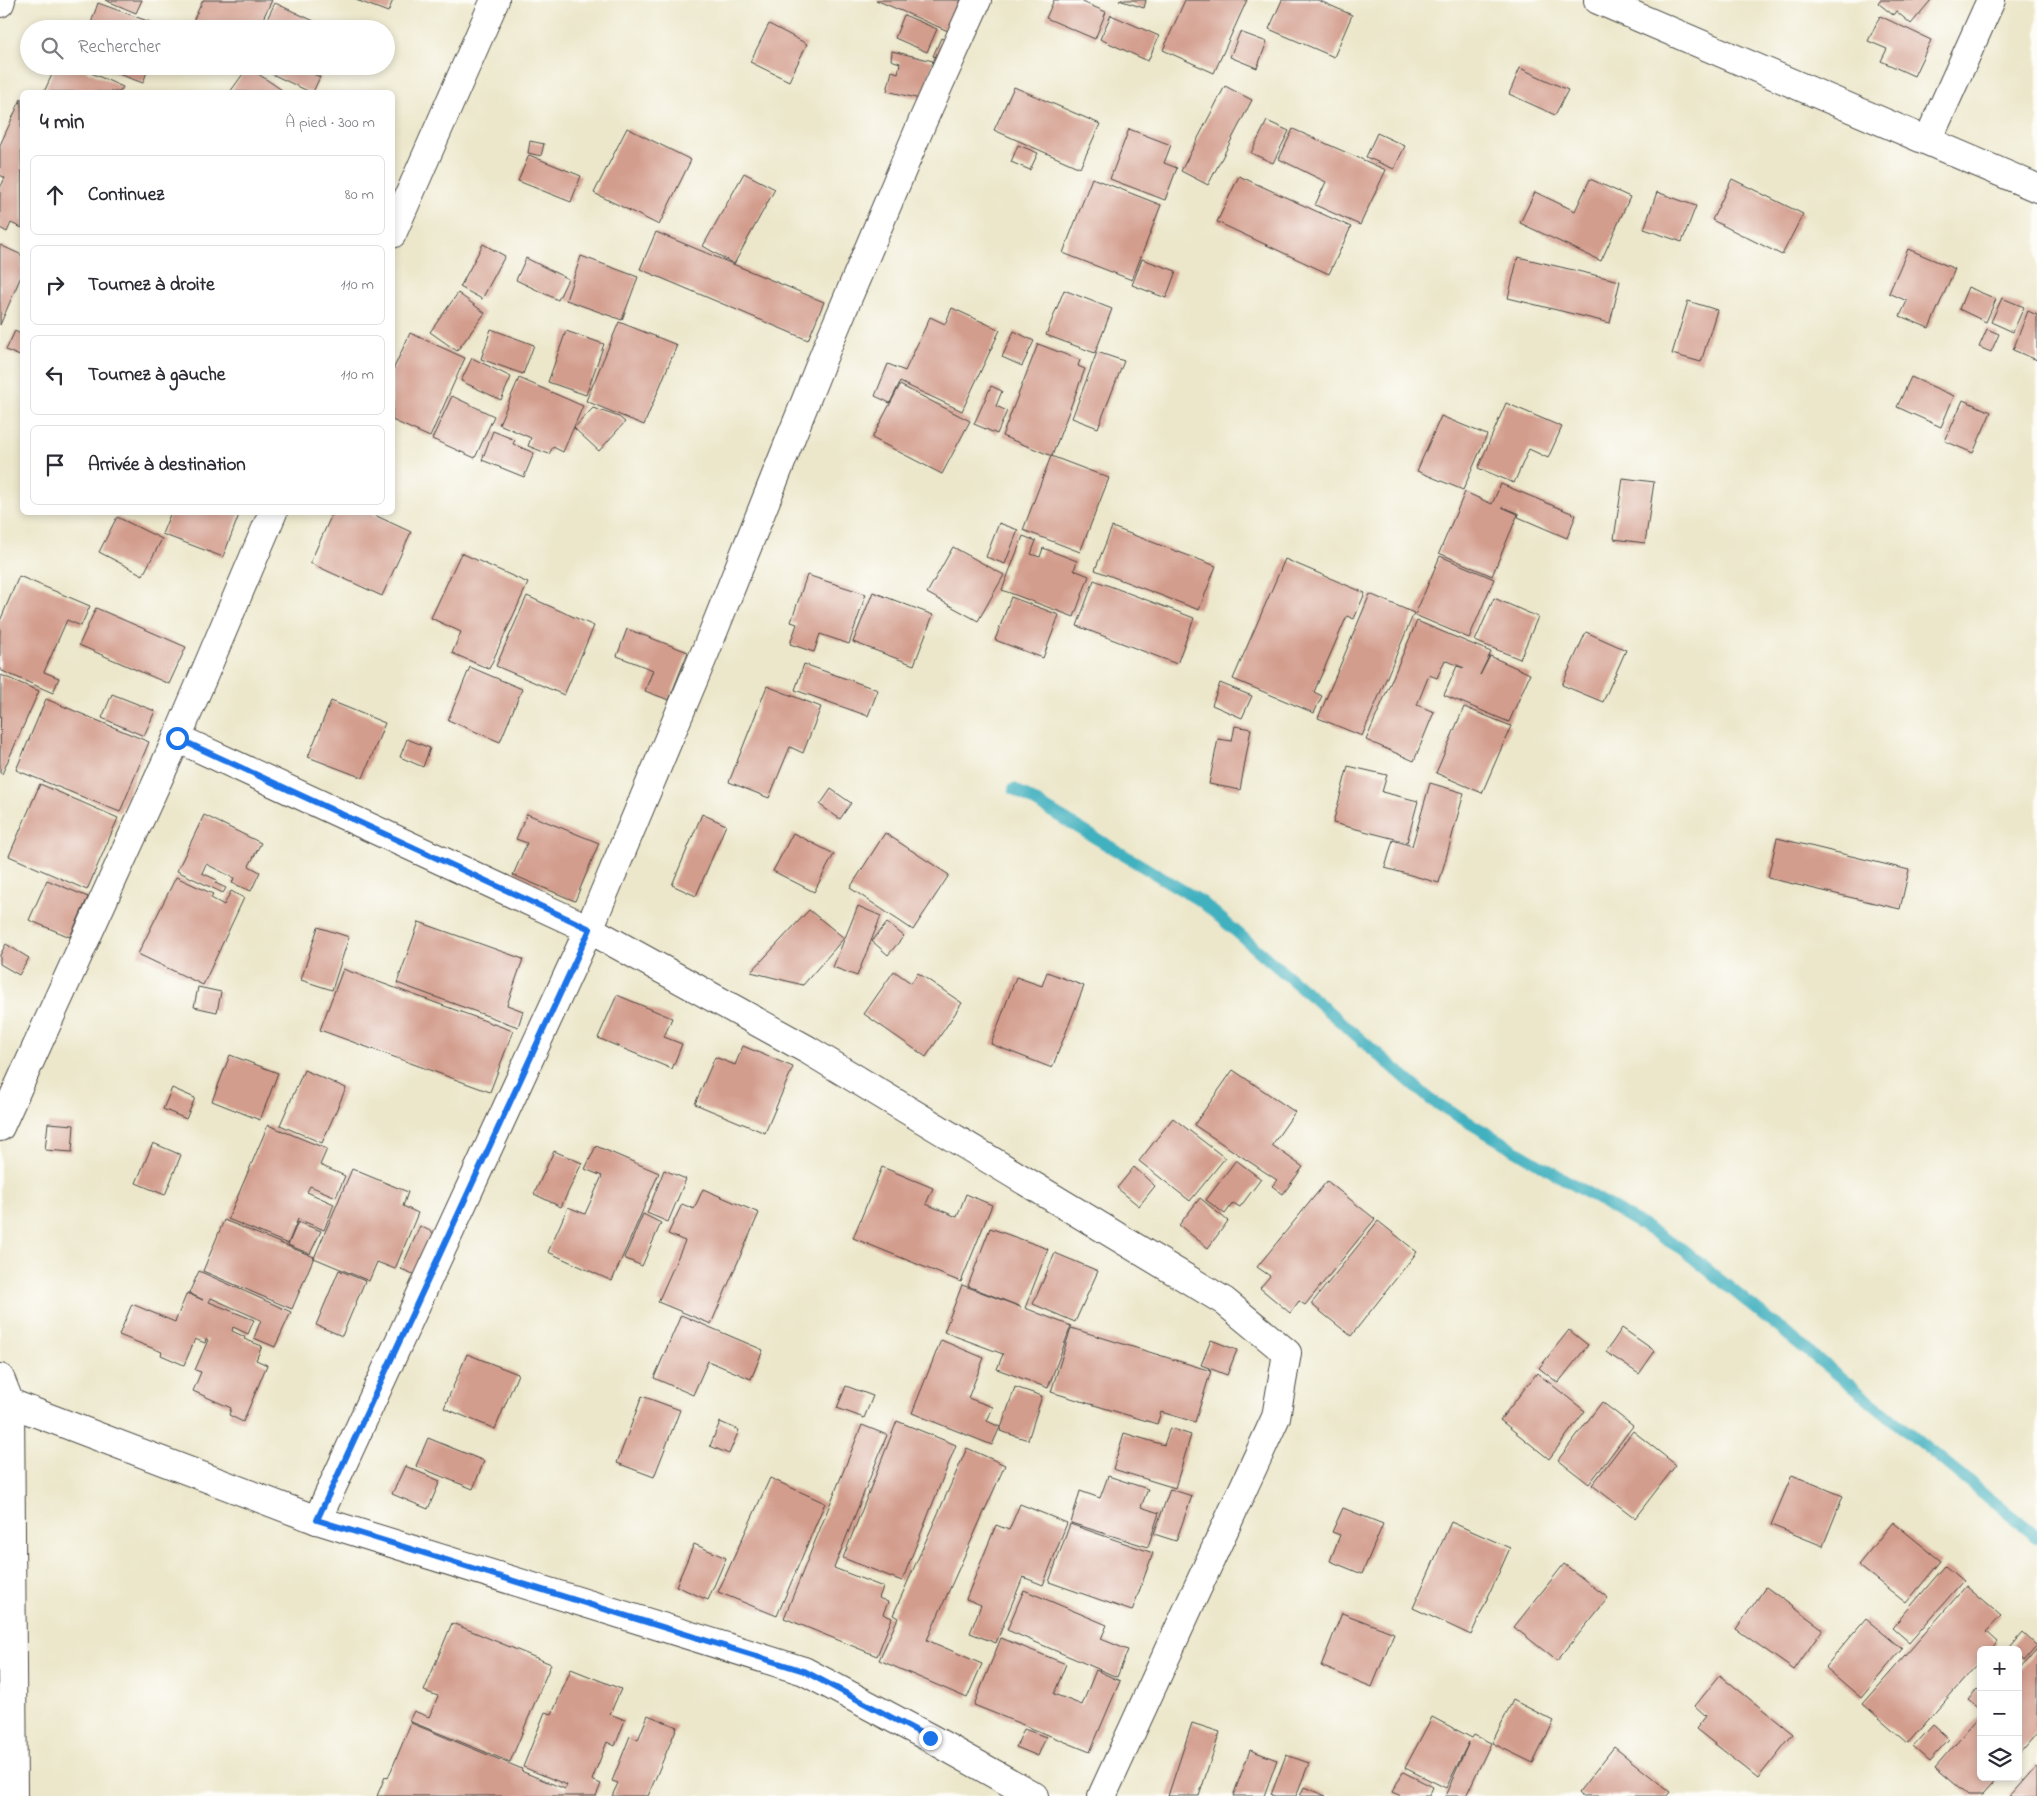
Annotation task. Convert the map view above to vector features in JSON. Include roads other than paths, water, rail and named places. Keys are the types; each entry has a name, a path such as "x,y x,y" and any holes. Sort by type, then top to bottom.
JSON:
{"street":[{"path":"395,227 496,0"},
{"path":"317,1520 590,929 706,650 830,340 920,127 977,0"},
{"path":"1598,0 2037,188"},
{"path":"1928,140 1991,0"},
{"path":"0,1127 177,738 272,515"},
{"path":"177,738 590,929 808,1050 1224,1301 1287,1353 1276,1417 1102,1796"},
{"path":"0,1378 10,1403 13,1796"},
{"path":"10,1403 317,1520 804,1671 1034,1796"}],"waterway":[{"path":"1014,789 1202,902 1431,1100 1682,1249 2037,1537"}]}
